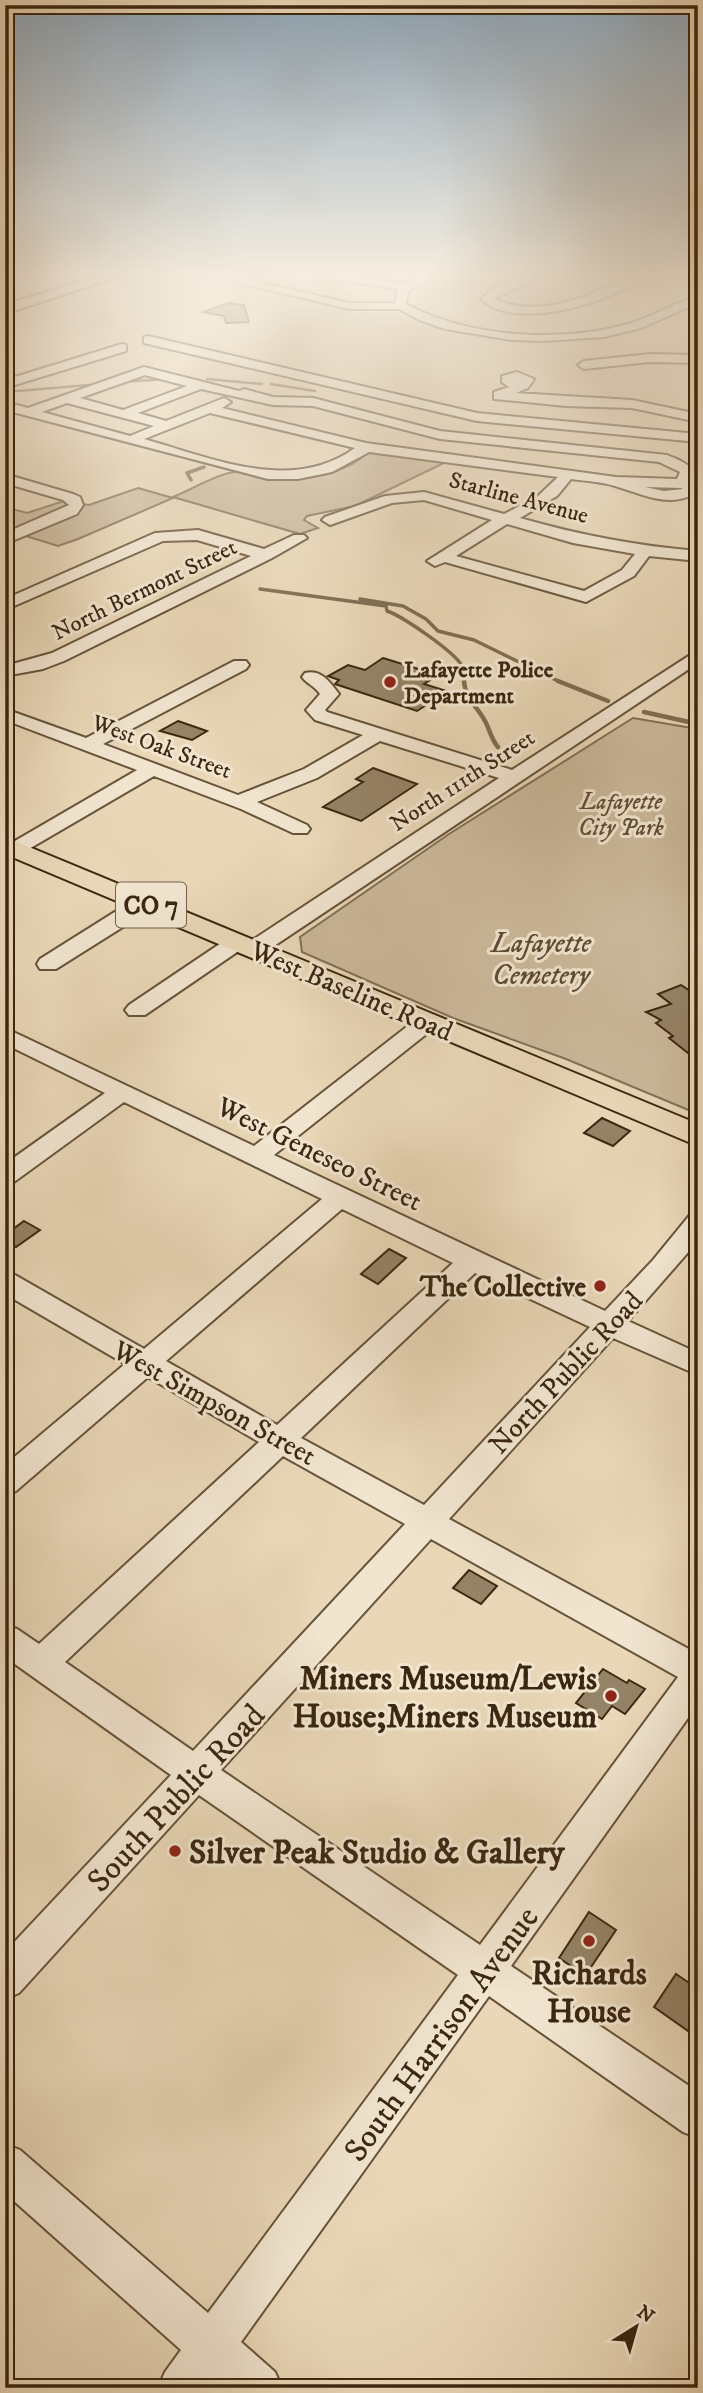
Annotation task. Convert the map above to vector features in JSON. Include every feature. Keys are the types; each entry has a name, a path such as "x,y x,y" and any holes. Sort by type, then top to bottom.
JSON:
{"main road":[{"name":"West Baseline Road","path":"10,847 698,1136"}],"street":[{"path":"29,412 99,387"},
{"path":"124,414 190,387"},
{"path":"207,408 366,447 567,475 616,481 682,484 687,472 683,467 662,458 465,439 313,402 292,403 208,387"},
{"path":"131,440 260,387"},
{"path":"345,387 477,417 698,438"},
{"path":"454,459 478,413 499,395 517,387"},
{"path":"268,399 292,390"},
{"path":"499,395 646,406 697,419"},
{"path":"67,398 167,425"},
{"path":"5,406 253,472 278,476 320,472 352,457 366,447"},
{"path":"567,475 548,495 503,519 438,560 586,597 628,573 645,551"},
{"path":"5,478 68,496 75,500 76,505 72,510 5,539"},
{"name":"Starline Avenue","path":"330,520 390,499 411,496 451,502 573,538 645,551 698,556"},
{"path":"5,605 160,536 198,535 266,555"},
{"name":"North Bermont Street","path":"5,671 37,665 58,657 299,538"},
{"name":"North 111th Street","path":"137,1010 515,777 698,655"},
{"path":"88,745 240,666"},
{"path":"311,677 321,682 330,694 315,710 321,716 515,777"},
{"name":"West Oak Street","path":"5,714 238,801 300,829"},
{"path":"238,801 279,789 318,772 378,734"},
{"path":"10,847 153,769"},
{"path":"48,964 145,903"},
{"path":"256,1157 426,1023"},
{"name":"West Geneseo Street","path":"5,1035 472,1261 610,1323"},
{"path":"5,1175 123,1092"},
{"path":"5,1483 340,1197"},
{"name":"North Public Road","path":"427,1519 663,1266 698,1222"},
{"path":"41,1663 278,1439 472,1261"},
{"name":"West Simpson Street","path":"5,1282 278,1439 427,1519"},
{"path":"610,1323 698,1365"},
{"path":"427,1519 698,1671"},
{"name":"South Public Road","path":"5,1980 198,1774 427,1519"},
{"path":"5,1639 698,2117"},
{"name":"South Harrison Avenue","path":"181,2388 698,1677"},
{"path":"5,2165 259,2388"}],"green space":[{"path":"369,452 448,461 355,506 307,516 304,520 318,528 300,534 173,497 234,472 266,478 307,478 346,467"},
{"path":"138,488 173,498 58,546 13,532 5,535 5,507 27,513 64,501 89,505"},
{"path":"633,718 698,729 698,1114 566,1059 453,1018 302,952 300,937 449,834"}],"building":[{"path":"383,658 438,675 424,684 453,693 438,703 431,702 417,711 335,684 339,680 328,676 348,665 365,670"},
{"path":"178,721 207,731 192,740 160,731"},
{"path":"373,768 417,784 361,821 323,807 363,782 356,779"},
{"path":"681,985 698,996 698,1061 669,1038 673,1036 656,1023 661,1020 646,1012 671,1004 658,994"},
{"path":"602,1118 630,1131 613,1146 584,1133"},
{"path":"24,1221 40,1230 16,1247 5,1241 5,1235"},
{"path":"389,1249 406,1258 378,1284 361,1274"},
{"path":"469,1570 497,1586 481,1604 453,1588"},
{"name":"Miners Museum/Lewis House;Miners Museum","path":"603,1669 627,1683 629,1680 645,1689 625,1714 612,1706 602,1719 576,1703"},
{"name":"Richards House","path":"589,1912 616,1930 589,1970 587,1968 583,1974 559,1958"},
{"path":"676,1974 698,1989 698,2038 654,2007"}],"waterway":[{"path":"5,392 69,387"},
{"path":"288,387 315,391"},
{"path":"191,480 187,473 204,467"},
{"path":"260,589 386,606 387,611 428,635 449,652 463,668 464,683"},
{"path":"360,599 403,606 426,619 438,631 474,640 562,683"},
{"path":"464,681 469,698 498,747"},
{"path":"558,681 608,701"},
{"path":"644,712 698,724"}],"place":[{"name":"Lafayette Police Department","path":"390,682"},
{"name":"The Collective","path":"600,1286"},
{"name":"Miners Museum/Lewis House;Miners Museum","path":"611,1696"},
{"name":"Silver Peak Studio & Gallery","path":"175,1851"},
{"name":"Richards House","path":"589,1941"}],"park label":[{"name":"Lafayette City Park","path":"621,814"},
{"name":"Lafayette Cemetery","path":"541,958"}]}
